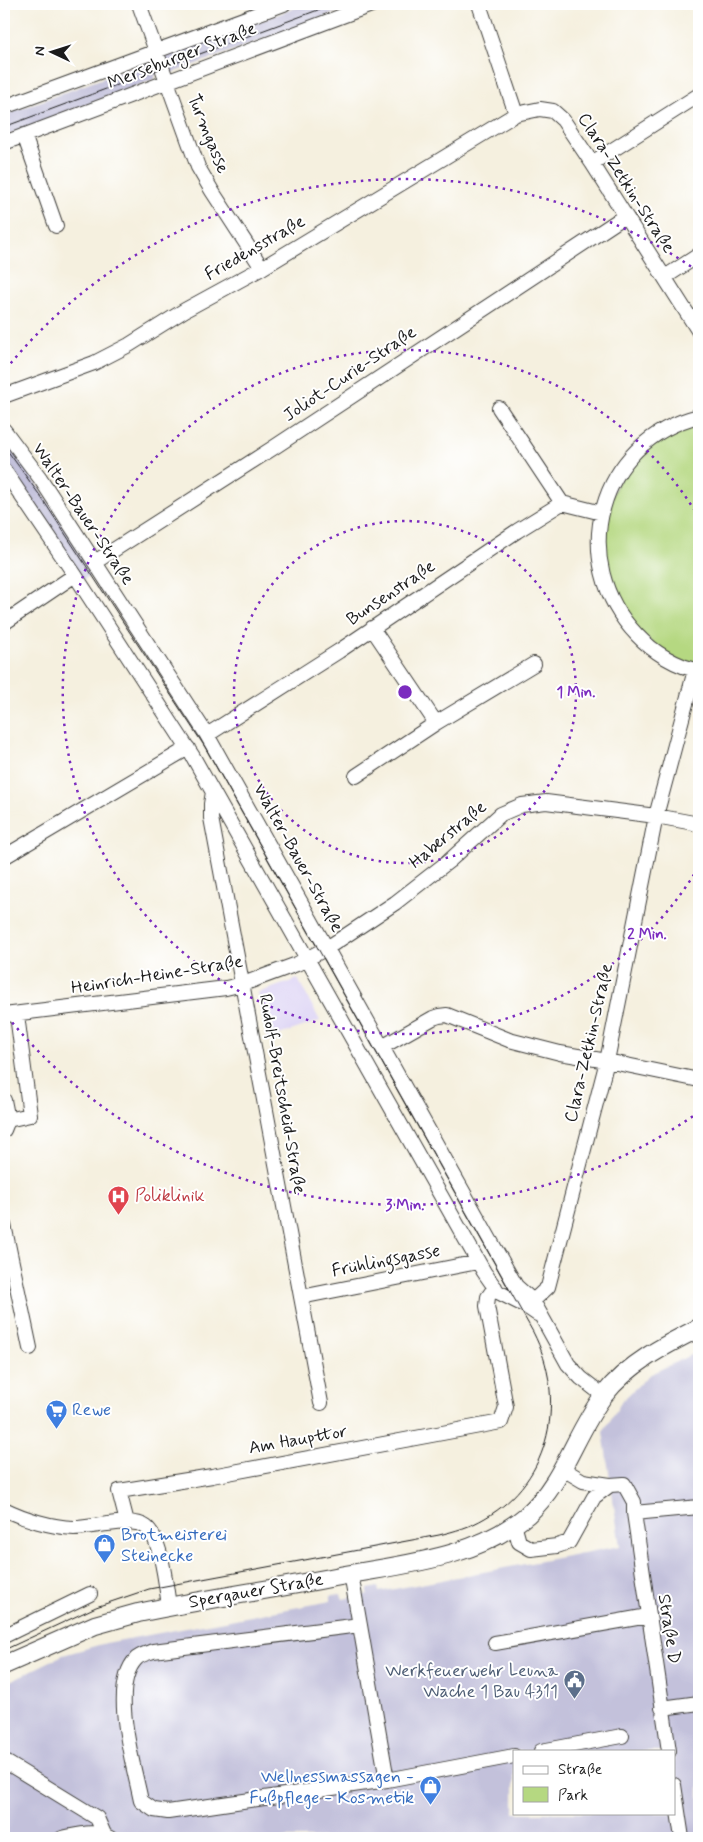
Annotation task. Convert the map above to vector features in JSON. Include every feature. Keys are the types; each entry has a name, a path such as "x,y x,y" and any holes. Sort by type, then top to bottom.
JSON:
{"main road":[{"name":"Spergauer Straße","path":"4,1665 95,1625 138,1612 288,1587 422,1561 460,1551 487,1541 512,1525 541,1500 563,1469 593,1413 618,1379 674,1341 699,1328"}],"street":[{"name":"Turmgasse","path":"139,4 198,166 262,268"},
{"name":"Merseburger Straße","path":"4,107 284,4"},
{"name":"Merseburger Straße","path":"4,143 374,4"},
{"path":"479,4 516,114"},
{"path":"592,163 699,95"},
{"name":"Clara-Zetkin-Straße","path":"516,114 540,109 553,111 562,120 592,163 699,332"},
{"name":"Friedensstraße","path":"4,396 109,356 185,310 262,268 516,114"},
{"path":"24,135 56,226"},
{"name":"Joliot-Curie-Straße","path":"95,562 273,448 625,216"},
{"path":"665,277 699,255"},
{"path":"499,408 562,503 602,513"},
{"path":"697,670 666,658 645,644 625,623 612,603 604,583 598,549 598,525 612,485 630,458 656,435 671,426 699,416"},
{"name":"Walter-Bauer-Straße","path":"4,430 40,478 207,735 516,1286 533,1301 568,1364 581,1378 604,1396"},
{"name":"Walter-Bauer-Straße","path":"4,470 188,748 478,1262 498,1292 524,1305 540,1316"},
{"name":"Bunsenstraße","path":"207,735 562,503"},
{"path":"4,623 75,575"},
{"path":"372,628 436,723"},
{"path":"356,776 436,723 534,664"},
{"name":"Clara-Zetkin-Straße","path":"533,1301 548,1287 607,1061 656,816 697,670"},
{"path":"4,857 188,748"},
{"name":"Rudolf-Breitscheid-Straße","path":"213,792 211,818 321,1403"},
{"name":"Haberstraße","path":"327,948 395,903 449,861 501,814 522,805 546,802 656,816 699,824"},
{"name":"Heinrich-Heine-Straße","path":"4,1100 6,1125 30,1115 10,1015 226,988 243,984 307,959 327,948"},
{"path":"382,1047 433,1018 448,1016 509,1040 560,1053 699,1080"},
{"path":"4,1224 30,1348"},
{"name":"Frühlingsgasse","path":"301,1297 478,1262"},
{"name":"Am Haupttor","path":"126,1522 119,1490 212,1476 501,1422 506,1407 488,1306 488,1297 495,1287"},
{"path":"563,1469 584,1481 610,1484"},
{"path":"512,1525 519,1542 531,1549 557,1546 569,1542 594,1498 610,1484"},
{"name":"Straße D","path":"610,1484 624,1484 634,1502 648,1616 669,1750"},
{"path":"634,1513 699,1507"},
{"path":"4,1509 26,1518 74,1528 126,1522 145,1526 155,1539 170,1606"},
{"path":"352,1574 387,1780"},
{"path":"4,1636 90,1594"},
{"path":"495,1643 648,1616"},
{"path":"360,1625 153,1651 136,1658 125,1678 123,1712 141,1801 154,1810 168,1812 387,1780 513,1756"},
{"path":"662,1708 699,1703"},
{"path":"546,1750 622,1736"},
{"path":"4,1760 97,1818 107,1836"},
{"path":"676,1798 682,1838"},
{"path":"62,1838 92,1833 107,1836"}],"shaded area":[{"path":"306,4 359,4 172,73 168,70 155,75 155,79 4,137 4,115 149,61 151,64 163,59 164,56"},
{"path":"4,438 29,472 95,572 83,580 4,463"},
{"path":"298,979 320,1021 267,1039 258,993"},
{"path":"699,1351 699,1838 4,1838 4,1684 63,1655 106,1643 331,1601 331,1595 341,1594 343,1599 368,1594 368,1589 378,1587 379,1592 620,1546 603,1432 622,1401 649,1375"}],"green space":[{"path":"699,416 699,670 678,663 623,620 598,549 599,525 629,458"}],"tram line":[{"path":"4,127 334,4"},
{"path":"4,446 41,497 205,747 533,1332 543,1357 549,1384 550,1410 547,1436 539,1460 526,1482 508,1502 474,1524 439,1535 149,1589 96,1607 4,1650"}],"place":[{"name":"Poliklinik","path":"119,1215"},
{"name":"Rewe","path":"56,1429"},
{"name":"Brotmeisterei Steinecke","path":"105,1564"},
{"name":"Werkfeuerwehr Leuna Wache 1 Bau 4311","path":"574,1700"},
{"name":"Wellnessmassagen - Fußpflege - Kosmetik","path":"430,1806"}]}
